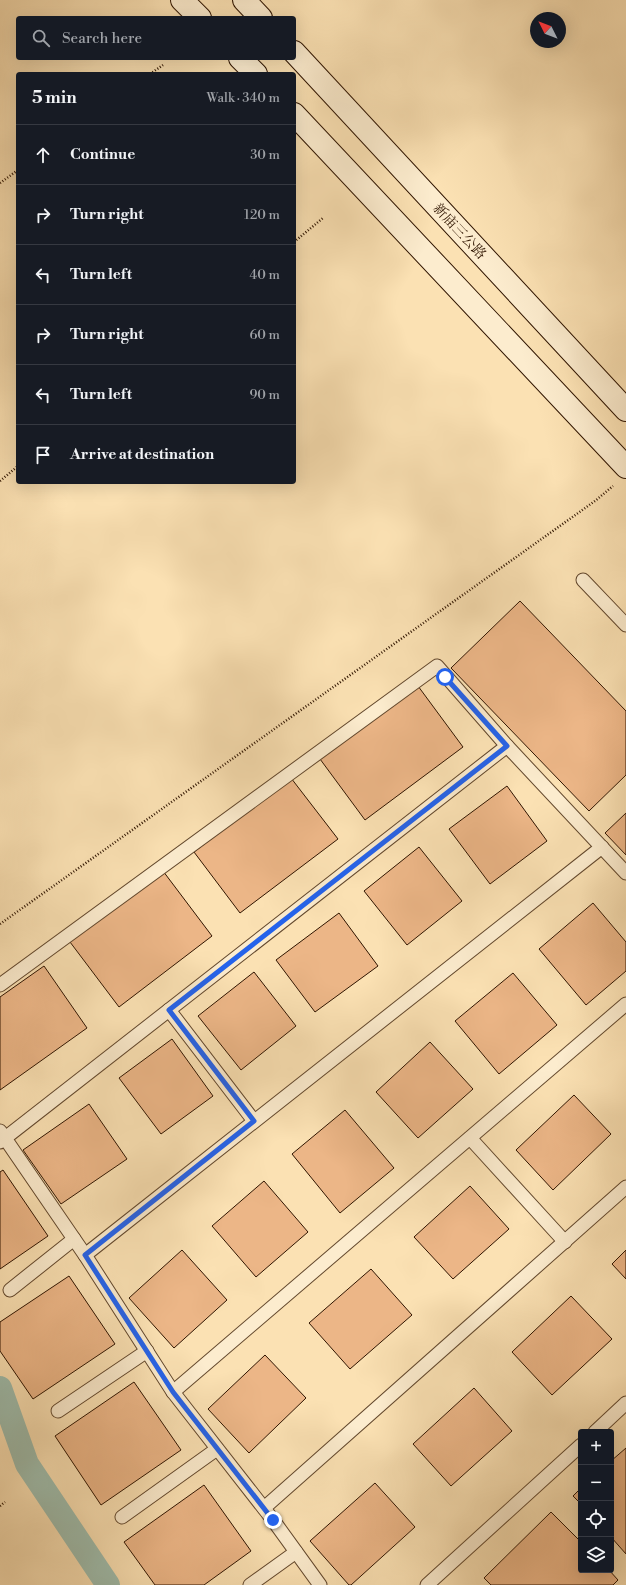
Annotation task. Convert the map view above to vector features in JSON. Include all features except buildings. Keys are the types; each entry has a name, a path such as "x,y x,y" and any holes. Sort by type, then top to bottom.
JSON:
{"main road":[{"path":"182,0 198,16"},
{"path":"244,0 260,16"},
{"name":"新庙三公路","path":"296,54 626,410"},
{"path":"242,60 254,72"},
{"path":"296,116 626,467"}],"lane":[{"path":"583,580 626,625"},
{"path":"0,985 437,666 507,746 626,873"},
{"path":"320,1585 264,1508 173,1392 85,1255 2,1137 169,1010 507,746"},
{"path":"85,1255 602,847"},
{"path":"173,1392 626,1004"},
{"path":"169,1010 254,1121"},
{"path":"470,1138 565,1242"},
{"path":"264,1508 626,1187"},
{"path":"10,1290 74,1239"},
{"path":"58,1411 147,1351"},
{"path":"598,1429 626,1404"},
{"path":"427,1585 578,1448"},
{"path":"122,1517 217,1449"},
{"path":"250,1585 296,1552"}],"path":[{"path":"153,72 163,65"},
{"path":"0,183 16,171"},
{"path":"296,240 323,218"},
{"path":"0,481 16,468"},
{"path":"0,924 614,486"},
{"path":"0,1506 5,1502"}],"waterway":[{"path":"0,1388 27,1464 108,1585"}],"route":[{"path":"273,1520 173,1392 85,1255 254,1121 169,1010 507,746 445,677"}]}
